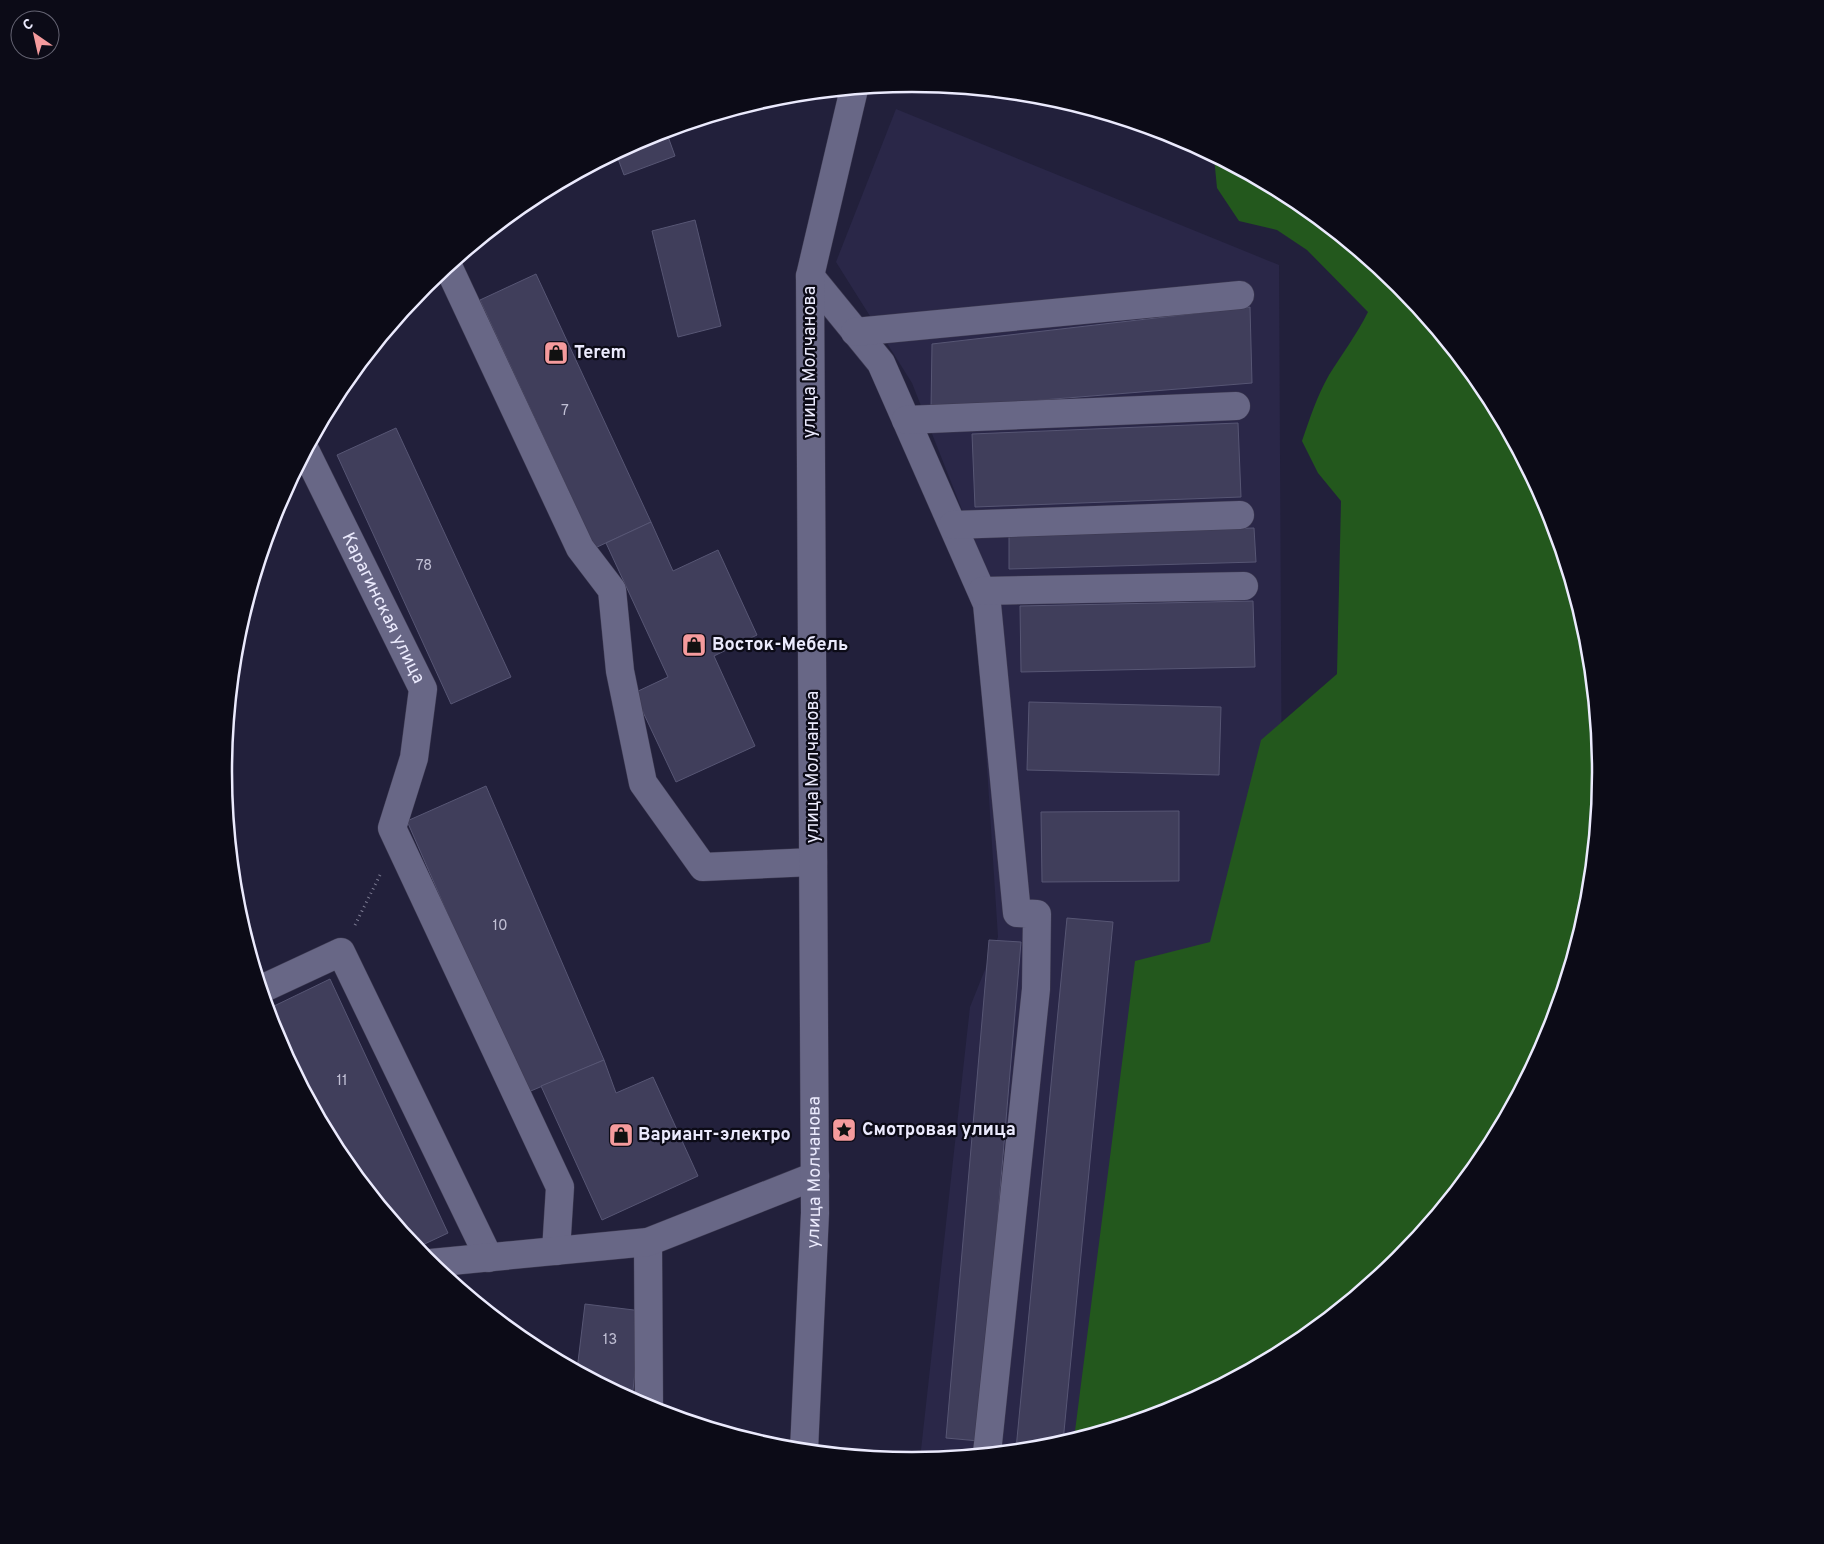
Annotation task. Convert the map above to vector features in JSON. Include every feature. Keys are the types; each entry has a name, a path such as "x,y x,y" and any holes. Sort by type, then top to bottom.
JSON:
{"street":[{"name":"улица Молчанова","path":"804,1443 815,1223 810,276 853,95"},
{"path":"451,273 580,548 612,590 620,671 643,783 703,867 813,862"},
{"path":"810,276 881,363 988,604 1017,913 1037,914 1036,989 988,1447"},
{"path":"856,332 1240,295"},
{"path":"906,420 1236,406"},
{"name":"Карагинская улица","path":"309,459 423,689 414,758 392,828 560,1187 556,1251"},
{"path":"953,525 1240,515"},
{"path":"982,591 1244,586"},
{"path":"268,986 341,952 489,1258"},
{"path":"442,1262 648,1242 815,1176"},
{"path":"648,1242 649,1399"}],"path":[{"path":"341,952 383,870"}],"shaded area":[{"path":"896,109 1279,265 1282,826 1177,1398 1088,1428 1001,1446 921,1452 970,1007 998,937 972,535 912,383 836,262"}],"green space":[{"path":"1215,164 1290,207 1360,261 1423,324 1451,358 1477,394 1500,432 1540,512 1568,596 1578,639 1586,683 1592,772 1586,861 1568,948 1540,1032 1521,1073 1477,1150 1423,1220 1360,1283 1290,1337 1213,1381 1172,1400 1075,1431 1135,961 1210,942 1261,740 1337,674 1341,501 1318,473 1302,441 1314,407 1329,375 1368,312 1307,250 1277,230 1239,221 1217,188"}],"building":[{"path":"669,138 675,156 624,175 618,160"},
{"path":"695,220 721,326 678,337 652,231"},
{"path":"536,274 651,522 595,548 480,300"},
{"path":"1250,307 1252,383 931,409 932,344"},
{"path":"1238,423 1241,497 975,507 972,434"},
{"path":"396,428 511,677 451,704 337,455"},
{"name":"Восток-Мебель","path":"651,522 673,571 718,550 757,635 714,656 755,746 676,782 634,693 668,677 606,543"},
{"path":"1254,528 1256,562 1009,569 1009,535"},
{"path":"1253,601 1255,667 1021,672 1020,606"},
{"path":"1029,702 1221,707 1219,775 1027,770"},
{"path":"486,786 604,1060 526,1093 407,821"},
{"path":"1179,811 1179,881 1042,882 1041,812"},
{"path":"1067,918 1113,922 1064,1434 1017,1443"},
{"path":"989,940 1021,942 979,1441 946,1438"},
{"path":"330,979 448,1233 424,1244 401,1220 373,1186 347,1150 324,1112 303,1073 284,1032 275,1006"},
{"name":"Вариант-электро","path":"604,1060 616,1093 653,1077 698,1176 602,1220 541,1086"},
{"path":"585,1304 642,1311 633,1391 578,1363"}],"place":[{"name":"Terem","path":"556,353"},
{"name":"Восток-Мебель","path":"694,645"},
{"name":"Смотровая улица","path":"844,1130"},
{"name":"Вариант-электро","path":"621,1135"}]}
